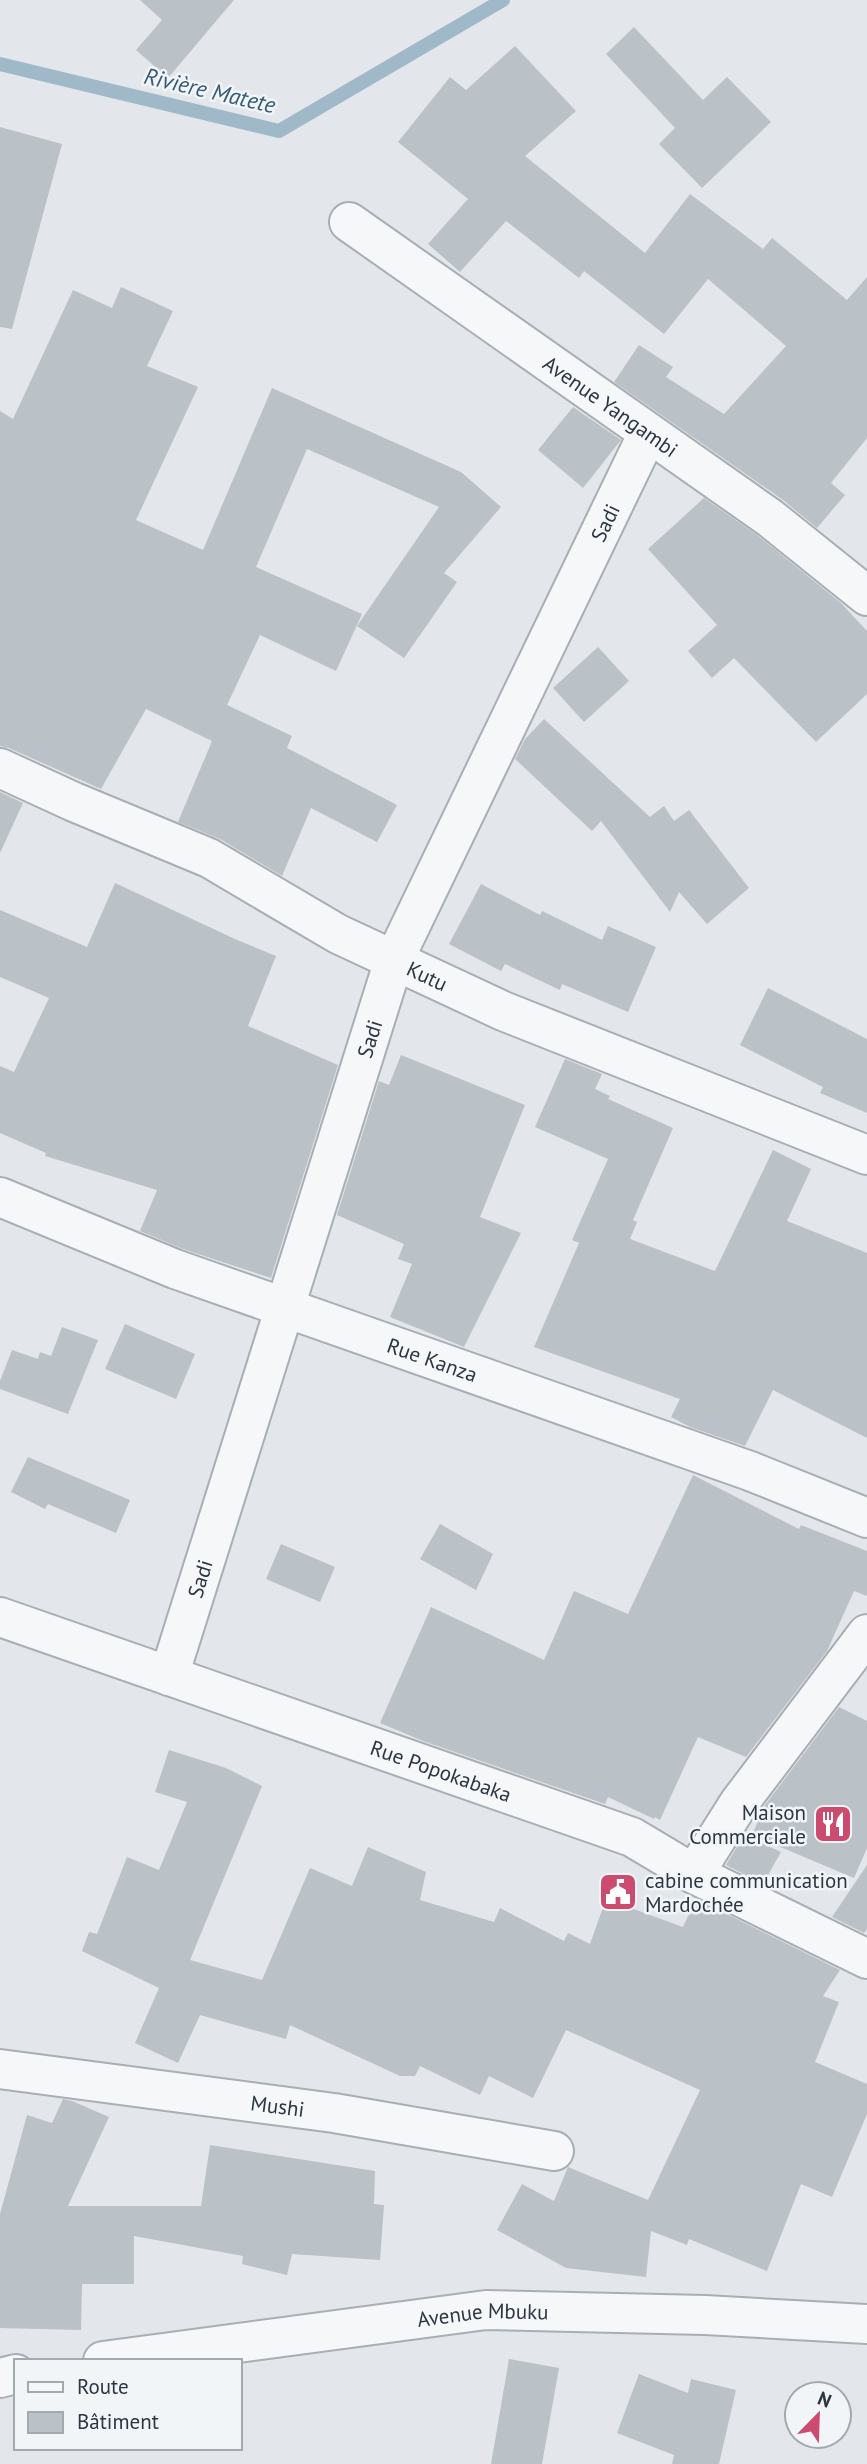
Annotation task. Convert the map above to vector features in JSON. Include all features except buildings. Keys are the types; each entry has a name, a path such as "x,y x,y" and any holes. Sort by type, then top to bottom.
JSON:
{"street":[{"name":"Avenue Yangambi","path":"349,222 770,518 867,596"},
{"name":"Sadi","path":"169,1676 394,960 648,433"},
{"name":"Kutu","path":"0,768 209,858 338,934 503,1010 867,1156"},
{"name":"Rue Kanza","path":"0,1197 175,1269 750,1471 867,1518"},
{"name":"Rue Popokabaka","path":"0,1617 632,1837 694,1874 867,1959"},
{"path":"694,1874 739,1803 867,1634"},
{"name":"Mushi","path":"0,2069 334,2113 554,2151"},
{"name":"Avenue Mbuku","path":"118,2359 486,2310 705,2315 867,2324"}],"waterway":[{"name":"Rivière Matete","path":"0,64 279,131 503,0"}],"place":[{"name":"Maison Commerciale","path":"833,1824"},
{"name":"cabine communication Mardochée","path":"618,1892"}]}
